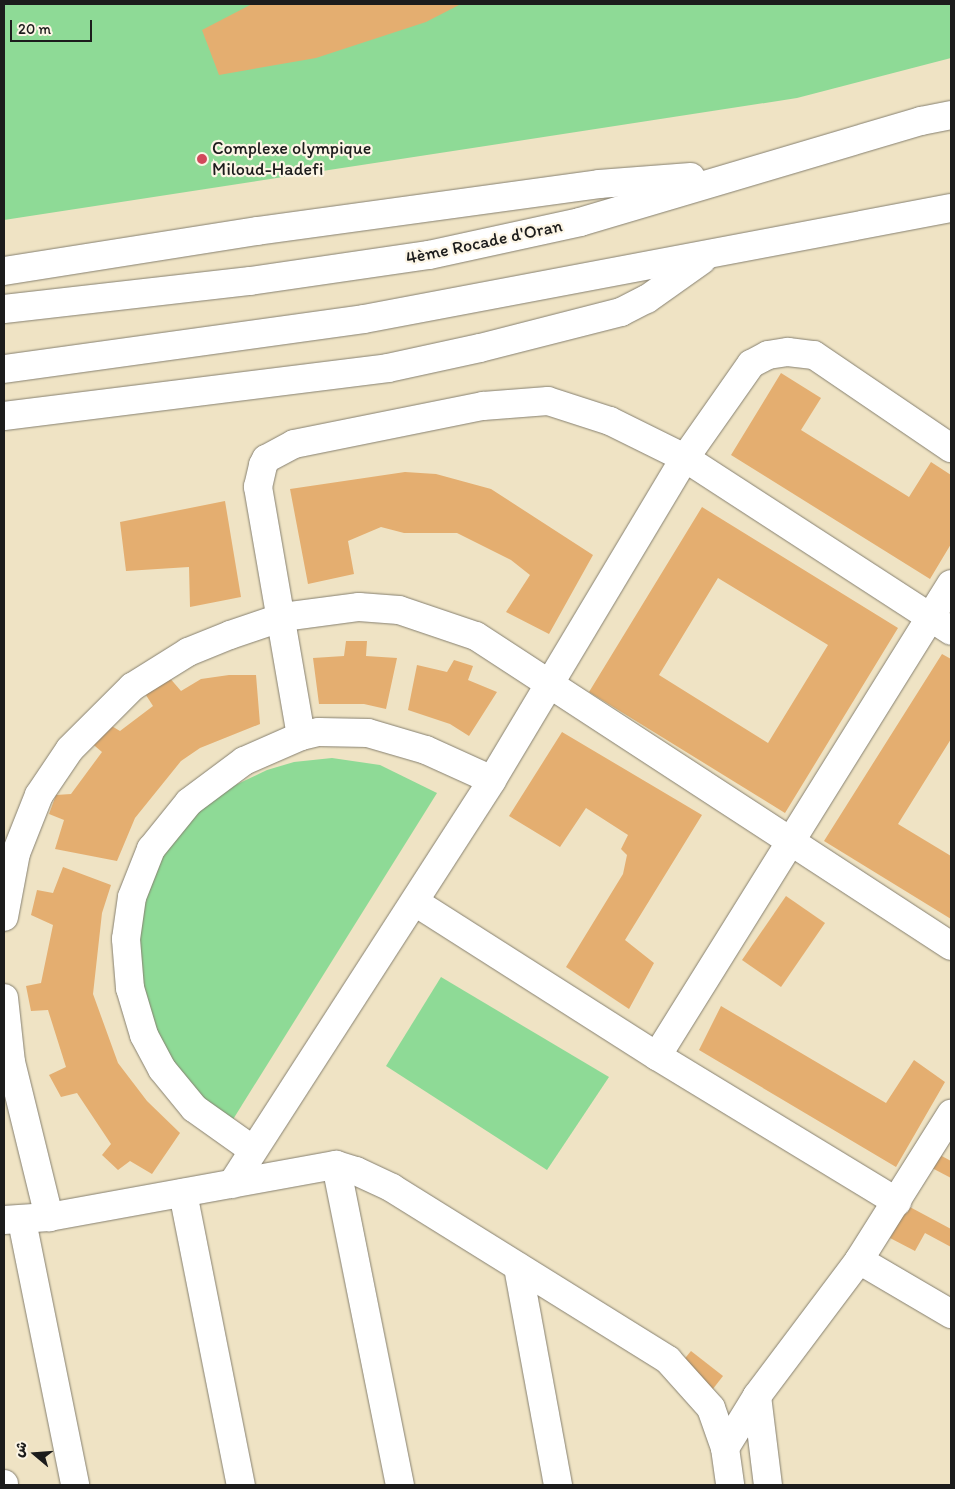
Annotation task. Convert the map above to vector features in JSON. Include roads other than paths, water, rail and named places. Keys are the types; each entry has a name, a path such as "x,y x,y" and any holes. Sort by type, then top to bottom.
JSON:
{"main road":[{"path":"921,121 951,106"},
{"name":"4ème Rocade d'Oran","path":"4,309 250,281 429,255 580,222 740,173 921,121 951,115"},
{"path":"4,271 257,231 599,184 740,173"},
{"path":"4,369 364,318 951,208"},
{"path":"922,213 951,217"},
{"path":"4,416 388,368 470,350 621,312 647,299 712,253"},
{"path":"232,1184 492,780 547,683 685,458 751,364 768,355 805,352 831,364 951,448"},
{"path":"301,736 284,617 258,487 266,459 294,444 482,406 548,401 610,421 685,458 941,625"},
{"path":"657,1056 791,844 941,625 951,584"},
{"path":"4,917 16,853 39,795 70,749 132,688 188,652 284,617 359,607 398,610 476,636 791,844 951,946"},
{"path":"253,1150 194,1108 162,1069 144,1035 130,988 126,940 132,897 151,849 189,802 244,761 301,736 319,732 368,733 426,750 492,780"},
{"path":"415,902 657,1056 897,1202"},
{"path":"4,998 11,1062 49,1217"},
{"path":"725,1448 757,1396 859,1260 951,1114"},
{"path":"336,1165 400,1485"},
{"path":"75,1485 13,1221 49,1217 336,1165 392,1188 668,1360 711,1408 725,1448 730,1485"},
{"path":"184,1193 241,1485"},
{"path":"859,1260 951,1314"},
{"path":"518,1267 558,1485"},
{"path":"757,1396 768,1485"}],"place":[{"name":"Complexe olympique Miloud-Hadefi","path":"202,159"}]}
